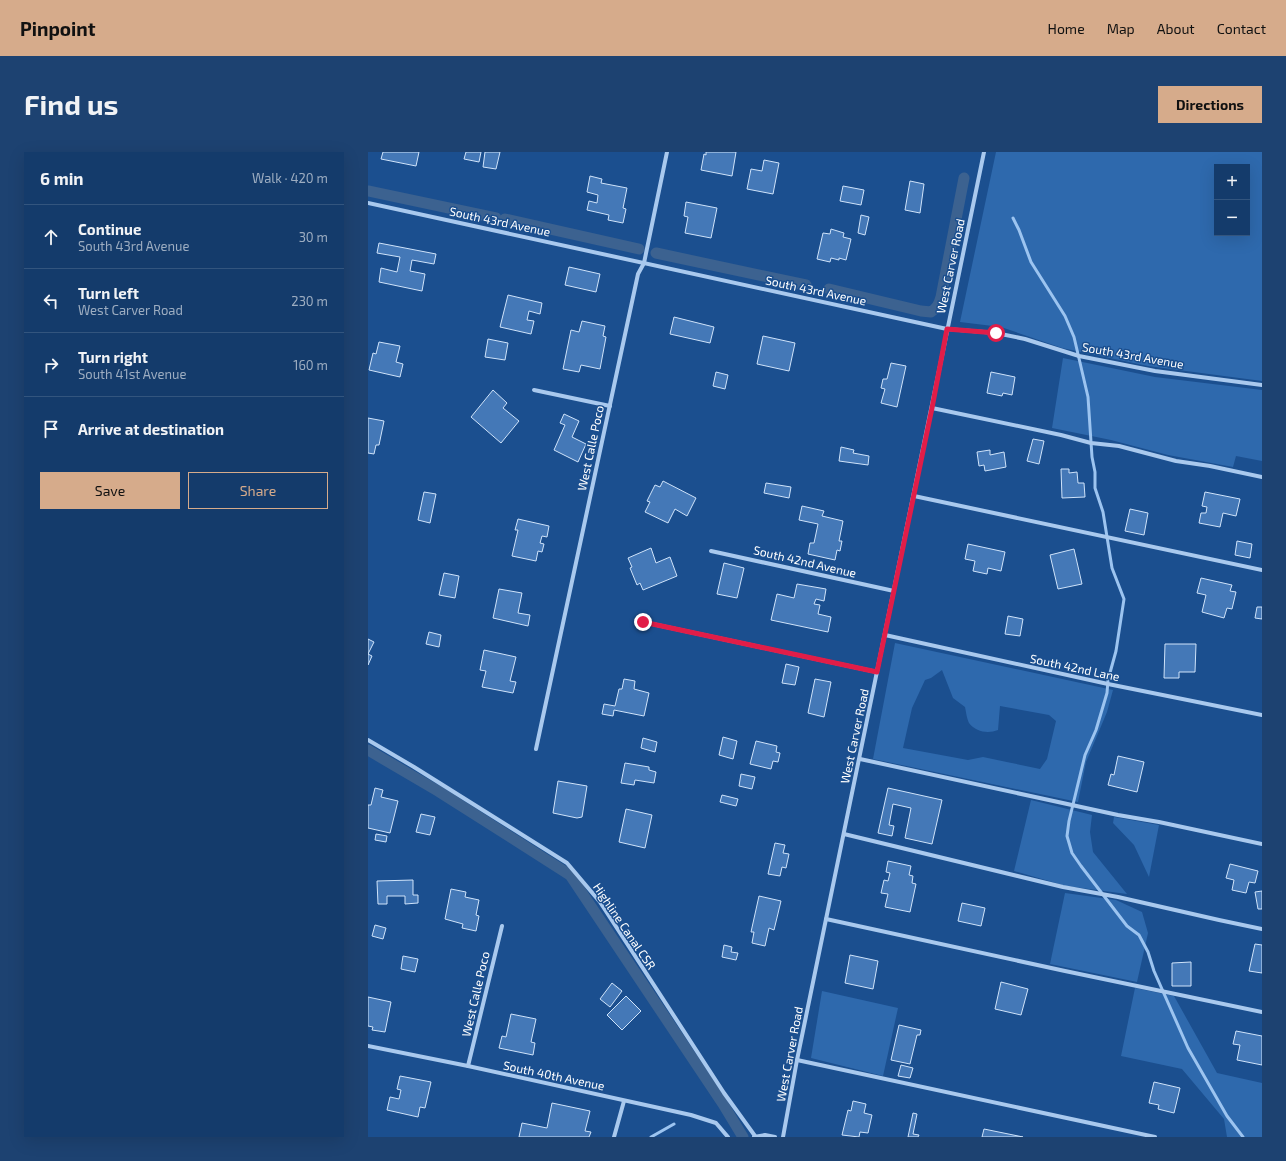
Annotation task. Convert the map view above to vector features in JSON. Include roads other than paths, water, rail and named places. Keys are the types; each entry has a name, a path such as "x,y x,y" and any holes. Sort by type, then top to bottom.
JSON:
{"street":[{"name":"West Calle Poco","path":"536,749 638,274 644,263 667,152"},
{"name":"West Carver Road","path":"783,1137 797,1060 984,152"},
{"name":"South 43rd Avenue","path":"368,203 947,329 996,333 1025,339 1079,356 1155,371 1262,384"},
{"path":"534,390 610,406"},
{"path":"932,408 1062,435 1091,443 1119,446 1176,461 1210,466 1262,477"},
{"path":"914,496 1262,570"},
{"name":"South 42nd Avenue","path":"712,551 894,591"},
{"path":"643,622 877,672"},
{"name":"South 42nd Lane","path":"885,636 1262,715"},
{"name":"Highline Canal CSR","path":"368,740 414,767 567,863 600,902 724,1093 755,1137"},
{"path":"860,760 1262,844"},
{"path":"844,834 1064,888 1262,929"},
{"path":"826,919 1262,1012"},
{"name":"West Calle Poco","path":"468,1066 502,926"},
{"name":"South 40th Avenue","path":"368,1046 468,1066 691,1115 716,1123 728,1137"},
{"path":"797,1060 1155,1137"},
{"path":"614,1137 624,1101"},
{"path":"755,1137 765,1135 775,1137"}],"waterway":[{"path":"829,289 921,311 931,312 938,306 941,297 964,178"},
{"path":"368,191 496,218"},
{"path":"1013,218 1031,262 1065,316 1074,337 1088,397 1092,457 1095,472 1095,488 1103,512 1112,568 1124,599 1116,651 1108,680 1107,693 1096,730 1085,755 1069,821 1067,836 1072,853 1081,866 1127,926 1139,935 1148,952 1154,971 1188,1048 1227,1116 1243,1137"},
{"path":"505,219 639,249"},
{"path":"656,253 806,285"},
{"path":"368,750 438,791 570,875 723,1104 743,1137"},
{"path":"651,1137 674,1124"}]}
